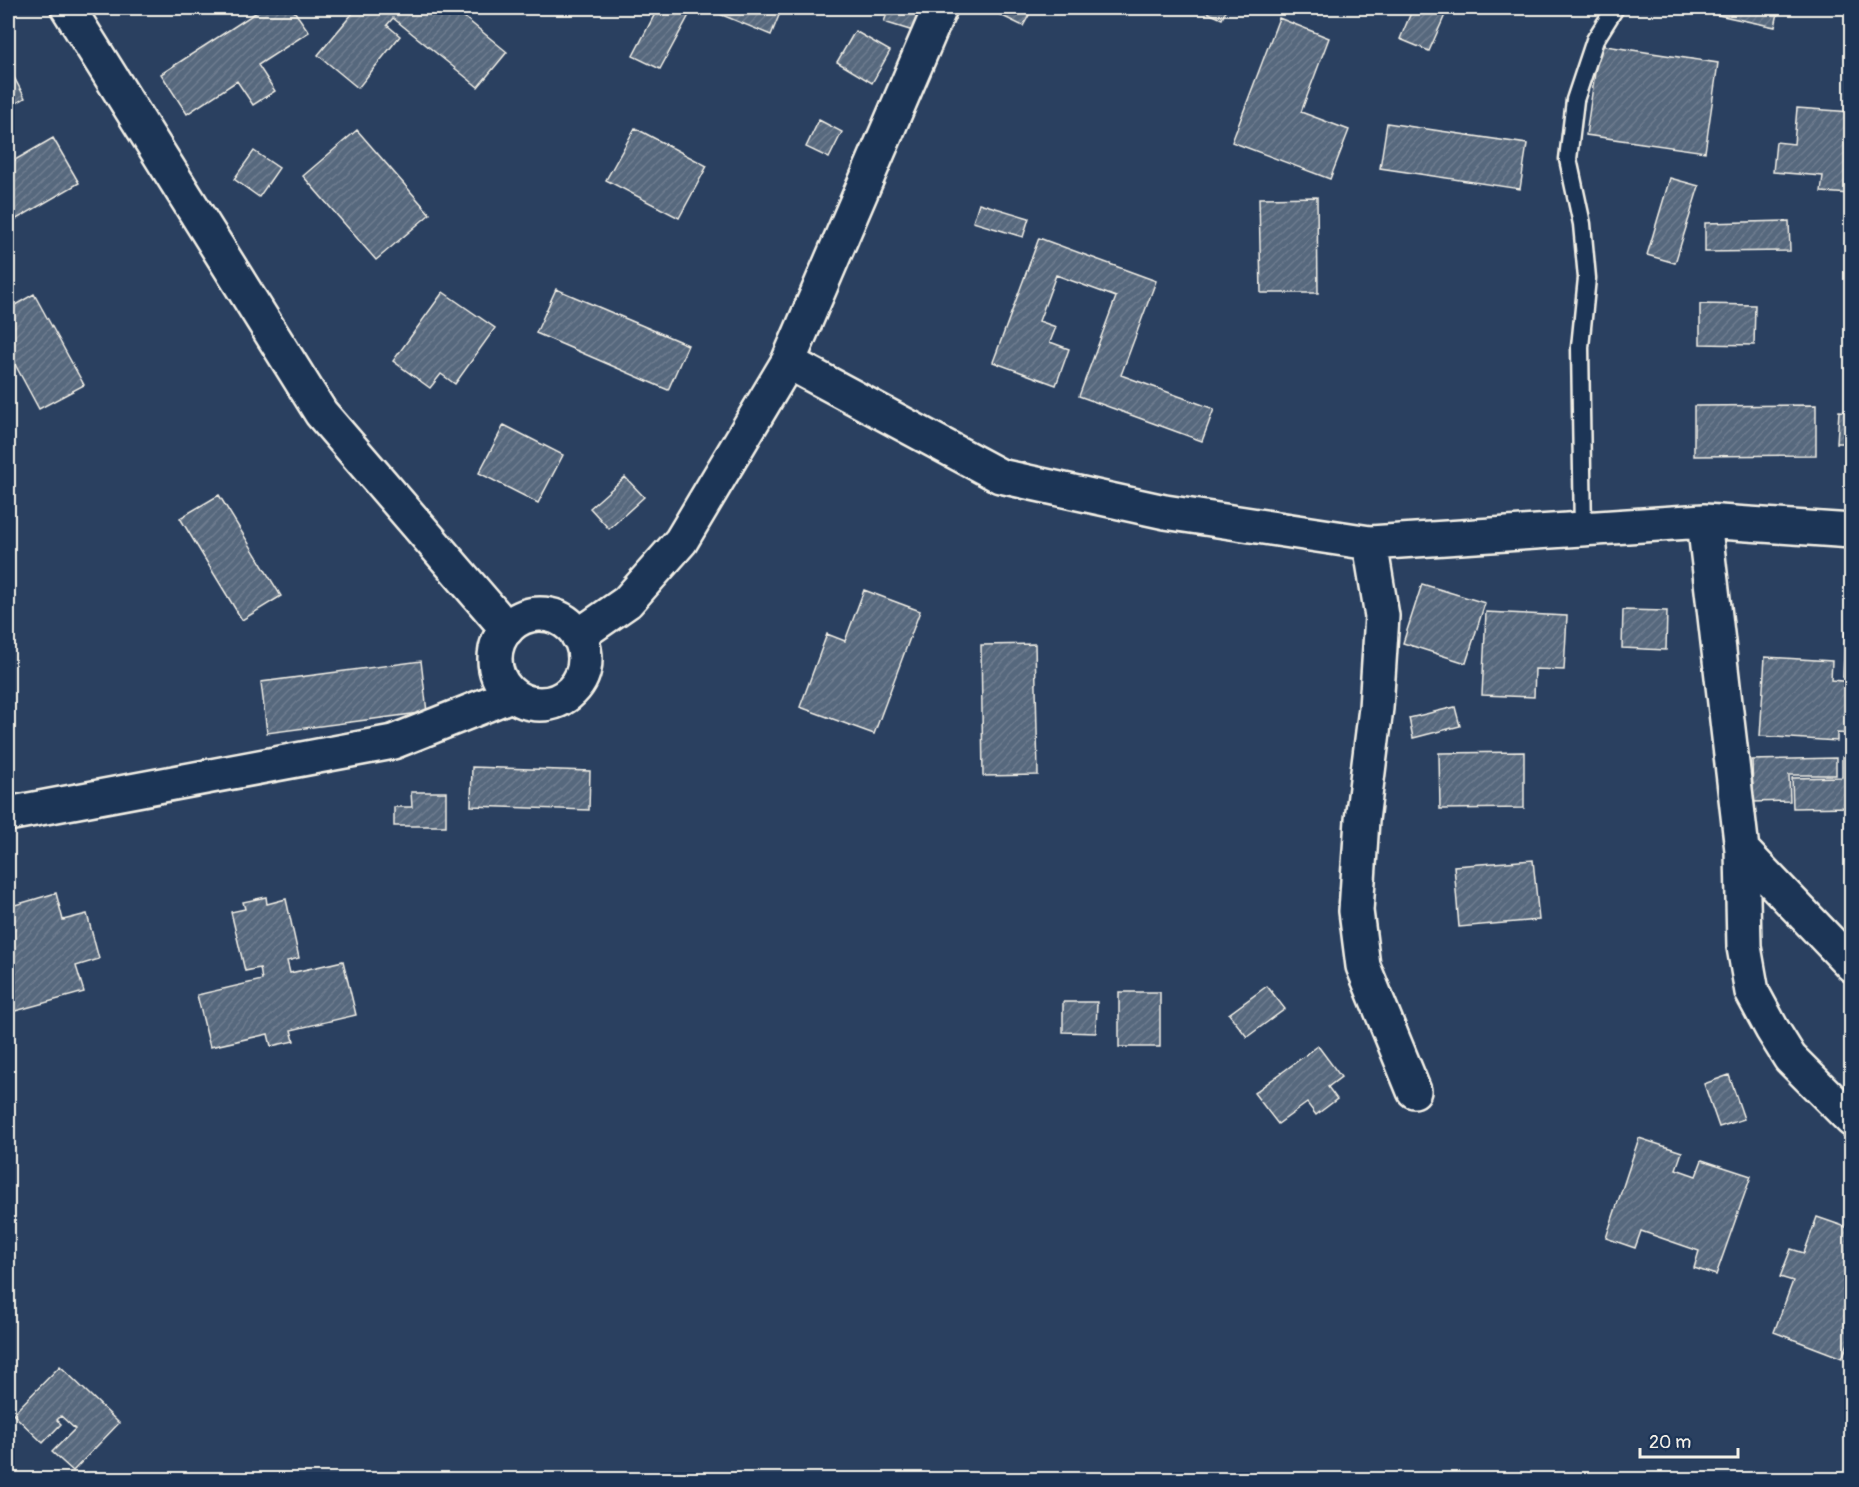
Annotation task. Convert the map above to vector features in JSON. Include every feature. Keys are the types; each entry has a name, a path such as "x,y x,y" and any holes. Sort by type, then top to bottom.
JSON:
{"street":[{"path":"68,8 321,413 507,629"},
{"path":"578,636 627,603 681,541 788,362 940,8"},
{"path":"788,362 1000,476 1165,512 1370,543 1583,531 1704,521 1851,531"},
{"path":"1704,521 1742,850 1744,947 1752,992 1790,1058 1851,1120"},
{"path":"1370,543 1382,616 1376,708 1362,819 1356,911 1363,966 1414,1091"},
{"path":"536,615 552,616 567,623 578,636 585,656 582,676 570,693 552,703 531,704 511,694 502,684 496,671 495,656 498,642 507,629 520,619 536,615"},
{"path":"8,814 393,742 511,694"},
{"path":"1742,850 1851,964"}],"lane":[{"path":"1583,531 1580,347 1587,278 1582,224 1569,159 1575,100 1595,40 1615,8"}],"building":[{"path":"263,8 292,8 309,32 258,65 275,91 253,105 237,81 187,114 161,74"},
{"path":"357,8 365,8 372,13 375,8 453,8 507,52 478,87 393,18 387,25 400,36 358,88 318,55"},
{"path":"658,8 674,8 689,15 660,69 633,56"},
{"path":"705,8 782,8 771,35"},
{"path":"889,8 934,8 926,35 884,22"},
{"path":"997,8 1033,8 1023,26 994,12"},
{"path":"1197,8 1227,8 1222,19"},
{"path":"1413,8 1448,8 1429,51 1400,39"},
{"path":"1685,8 1779,8 1775,27"},
{"path":"1279,18 1329,38 1301,112 1349,130 1330,179 1232,142"},
{"path":"855,31 890,51 872,83 837,62"},
{"path":"1599,45 1718,63 1705,152 1586,135"},
{"path":"8,66 25,98 8,108"},
{"path":"1797,108 1852,112 1851,194 1821,192 1823,176 1773,172 1776,142 1794,144"},
{"path":"819,120 842,132 829,158 806,147"},
{"path":"1387,123 1527,144 1520,189 1380,168"},
{"path":"635,128 707,166 679,218 606,180"},
{"path":"357,130 430,214 376,260 303,176"},
{"path":"53,138 79,183 8,224 8,164"},
{"path":"254,151 279,168 259,197 234,179"},
{"path":"1670,178 1699,186 1675,263 1647,255"},
{"path":"1317,197 1318,293 1261,293 1259,198"},
{"path":"979,203 1029,218 1023,237 973,222"},
{"path":"1789,221 1790,251 1705,252 1705,223"},
{"path":"1039,238 1156,281 1121,375 1214,409 1202,441 1079,396 1116,297 1056,275 1039,321 1056,327 1050,342 1069,349 1056,385 993,362"},
{"path":"556,289 688,345 668,390 536,333"},
{"path":"443,292 495,328 455,384 441,374 430,388 393,361"},
{"path":"34,294 84,385 39,409 11,357 8,359 8,309"},
{"path":"1700,304 1755,305 1754,345 1700,344"},
{"path":"1816,405 1816,455 1694,456 1694,406"},
{"path":"1839,411 1852,412 1852,443 1837,443"},
{"path":"504,425 563,455 538,503 479,473"},
{"path":"625,477 644,497 609,529 590,508"},
{"path":"219,495 281,596 242,620 180,518"},
{"path":"1422,584 1485,603 1466,663 1403,643"},
{"path":"864,590 920,611 874,734 800,707 827,634 845,641"},
{"path":"1623,610 1667,611 1666,650 1622,648"},
{"path":"1486,612 1567,616 1564,670 1535,669 1534,697 1482,695"},
{"path":"1845,631 1852,631 1852,678 1843,677"},
{"path":"1035,644 1038,775 983,776 981,645"},
{"path":"1765,657 1832,661 1831,680 1852,682 1852,734 1837,733 1837,741 1760,736"},
{"path":"421,661 427,712 267,733 261,682"},
{"path":"1455,707 1460,726 1413,738 1409,718"},
{"path":"1524,752 1524,808 1440,809 1439,753"},
{"path":"1842,757 1852,757 1852,807 1793,808 1792,778 1842,777"},
{"path":"1836,758 1836,775 1789,775 1790,801 1753,802 1752,760"},
{"path":"472,767 590,771 589,810 471,806"},
{"path":"411,792 446,792 446,826 394,826 394,807 412,807"},
{"path":"1533,860 1539,920 1459,927 1454,866"},
{"path":"56,893 63,920 87,914 99,959 76,966 84,992 8,1013 8,907"},
{"path":"266,897 267,904 286,899 299,958 287,961 290,973 343,961 356,1015 291,1030 294,1041 271,1046 268,1034 210,1047 197,995 262,980 260,968 245,971 231,912 245,909 243,902"},
{"path":"1267,986 1285,1009 1247,1037 1229,1014"},
{"path":"1119,992 1160,992 1160,1047 1119,1047"},
{"path":"1063,1002 1097,1002 1096,1033 1063,1032"},
{"path":"1318,1046 1341,1077 1328,1087 1337,1099 1316,1115 1307,1103 1278,1124 1254,1093"},
{"path":"1729,1075 1744,1119 1719,1127 1704,1084"},
{"path":"1639,1138 1682,1152 1676,1169 1696,1176 1702,1160 1751,1176 1716,1275 1694,1268 1699,1251 1641,1231 1635,1248 1606,1238"},
{"path":"1817,1217 1852,1229 1852,1334 1842,1358 1774,1332 1793,1281 1780,1277 1791,1249 1804,1253"},
{"path":"60,1366 119,1423 73,1471 52,1452 75,1429 61,1416 57,1420 61,1424 43,1443 13,1414"}]}
